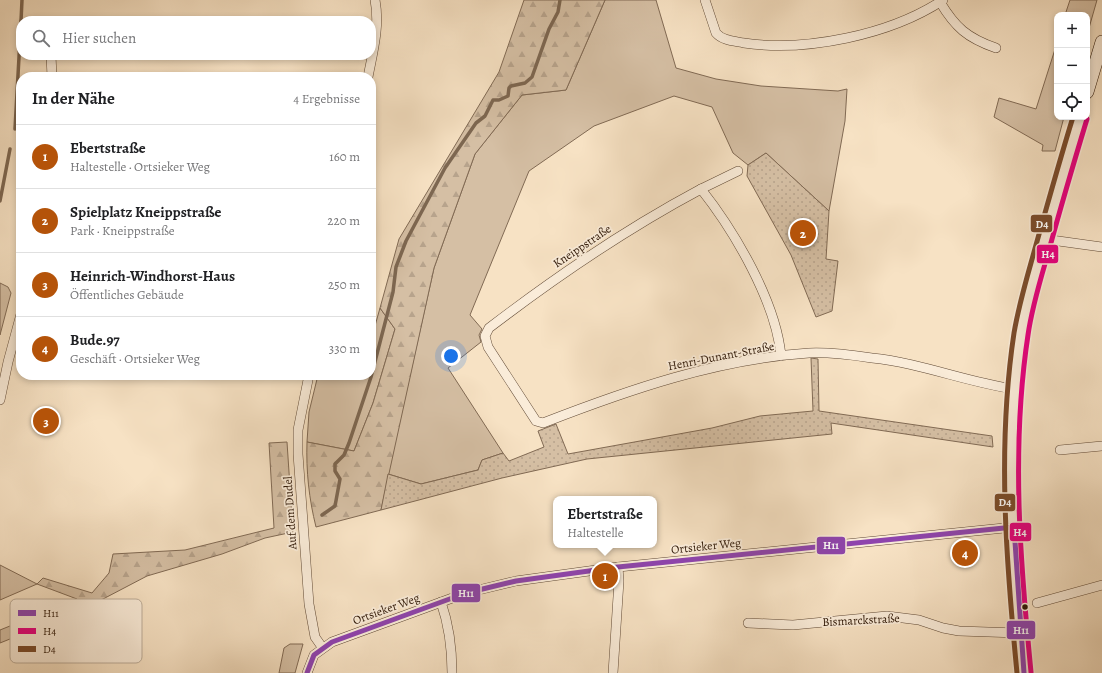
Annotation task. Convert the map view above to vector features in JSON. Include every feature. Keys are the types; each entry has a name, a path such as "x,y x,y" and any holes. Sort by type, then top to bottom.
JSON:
{"main road":[{"path":"1089,84 1102,42"},
{"path":"1024,673 1014,527 1012,437 1014,389 1022,325 1044,239 1079,120"}],"street":[{"path":"375,0 378,14 376,34"},
{"path":"705,0 716,34 720,37 750,44 774,45 835,40 883,28 941,1 957,27 969,37 996,48"},
{"path":"51,60 52,72"},
{"path":"369,72 371,60"},
{"name":"Kneippstraße","path":"485,336 489,328 534,293 592,253 646,219 738,171"},
{"path":"701,189 727,226 758,282 777,328 781,356"},
{"path":"1044,239 1102,247"},
{"path":"0,400 16,332"},
{"name":"Henri-Dunant-Straße","path":"485,336 488,347 532,415 536,421 543,423 609,397 646,385 707,370 781,356 816,353 874,358 910,364 991,386 1014,389"},
{"name":"Auf dem Dudel","path":"308,380 298,430 298,454 310,604 315,637 322,648"},
{"path":"1060,450 1102,446"},
{"name":"Ortsieker Weg","path":"307,673 314,655 332,642 466,593 516,581 618,566 1014,527"},
{"path":"614,673 619,580 618,566"},
{"path":"1037,603 1102,585"},
{"path":"441,602 450,637 452,673"},
{"name":"Bismarckstraße","path":"748,623 793,625 887,616 919,620 943,628 959,631 1021,633"}],"green space":[{"path":"524,0 605,0 566,90 522,95 475,154 434,268 381,510 316,527 308,485 307,442 354,451 373,403 395,329 380,308 399,239 499,72"},
{"path":"605,0 656,0 676,68 716,79 761,86 838,91 847,89 845,121 829,211 766,153 748,165 733,153 712,107 674,96 594,126 529,171 470,315 482,329 479,335 481,342 448,368 503,453 482,460 478,470 421,484 388,474 434,268 475,154 522,95 566,90"},
{"path":"1070,0 1097,0 1090,24 1090,12 1066,12"},
{"path":"1054,52 1054,120 1063,120 1055,151 1042,151 1043,145 994,117 999,98 1036,109"},
{"path":"766,153 829,211 826,259 838,261 832,311 816,317 791,255 747,176 748,165"},
{"path":"0,283 8,287 11,293 0,335"},
{"path":"380,308 395,329 373,403 354,451 307,442 309,412 317,380 376,380 376,322"},
{"path":"811,358 818,359 819,411 992,436 993,447 831,423 832,434 587,459 502,478 381,510 388,474 421,484 478,470 482,460 503,453 509,461 544,447 538,431 556,424 568,454 712,428 760,416 813,411"},
{"path":"287,442 293,532 265,538 222,554 147,576 103,599 77,599 37,584 43,578 92,593 109,573 113,554 185,550 274,528 269,443"},
{"path":"0,565 37,584 0,600"},
{"path":"10,626 10,639 0,643 0,630"},
{"path":"290,644 303,644 295,673 279,673 284,648"}],"waterway":[{"path":"21,16 22,0"},
{"path":"376,358 393,292 396,267 406,241 445,168 476,123 485,116 493,100 499,100 508,96 509,88 511,86 525,83 532,77 549,29 558,12 560,0"},
{"path":"18,72 19,60"},
{"path":"15,129 16,111"},
{"path":"0,201 10,149"},
{"path":"322,515 335,506 340,479 335,471 335,464 344,455 370,380"}],"transit line":[{"name":"D4","path":"1017,673 1005,503 1006,418 1009,375 1014,333 1021,300 1072,120"},
{"name":"H4","path":"1031,672 1019,504 1020,419 1023,377 1028,335 1034,303 1087,120"},
{"name":"H11","path":"1014,527 1024,673"},
{"name":"H11","path":"307,673 314,655 332,642 466,593 516,581 618,567 1014,527"}],"place":[{"name":"Spielplatz Kneippstraße","path":"803,233"},
{"name":"Heinrich-Windhorst-Haus","path":"46,421"},
{"name":"Bude.97","path":"965,553"},
{"name":"Ebertstraße","path":"605,576"}]}
